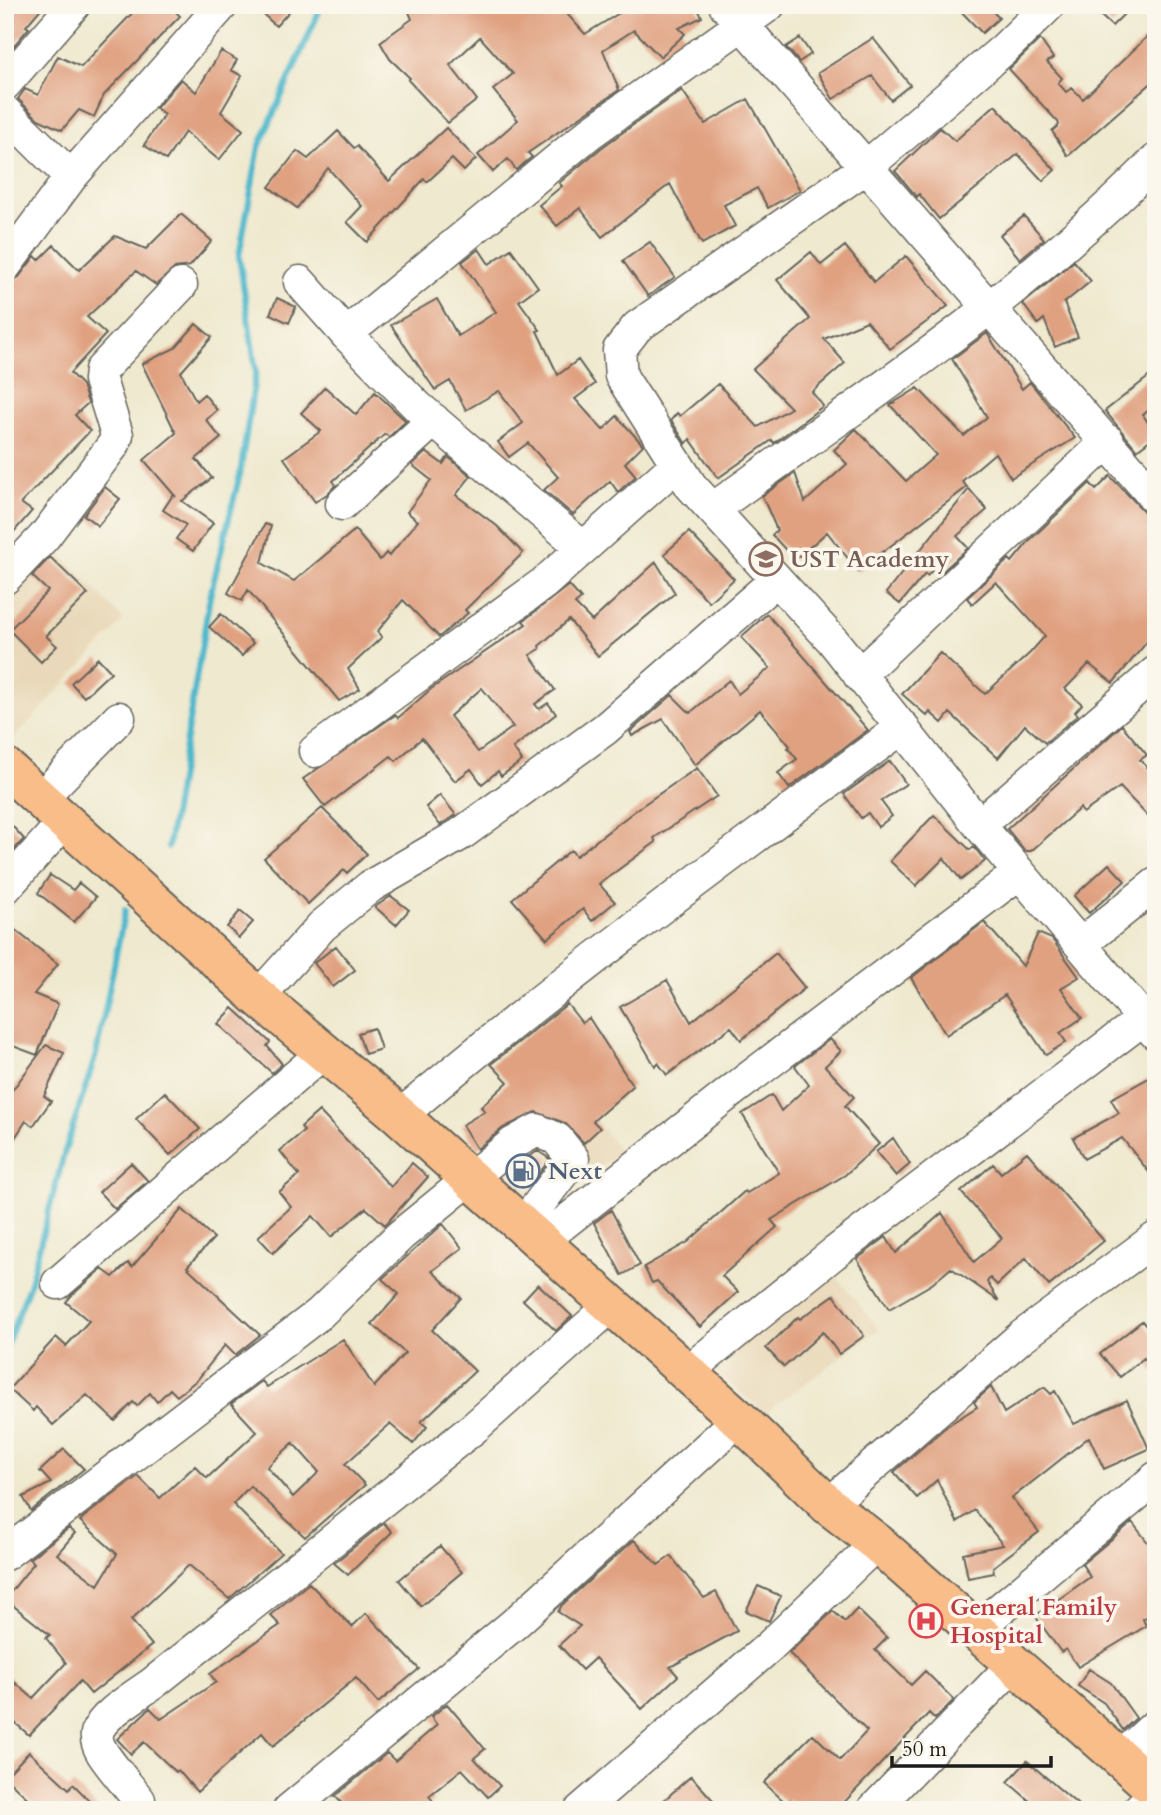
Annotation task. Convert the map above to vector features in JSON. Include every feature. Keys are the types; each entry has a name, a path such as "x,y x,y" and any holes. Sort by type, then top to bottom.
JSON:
{"main road":[{"path":"5,767 51,812 258,997 400,1116 687,1372 828,1505 877,1543 1156,1792"}],"street":[{"path":"5,84 74,5"},
{"path":"5,265 71,177 222,5"},
{"path":"345,334 734,15 769,5"},
{"path":"687,1372 853,1238 1149,1026 1018,873 903,727 676,466 621,376 619,350 637,327 866,168 1004,49 1049,5"},
{"path":"734,15 1156,499"},
{"path":"5,112 71,177"},
{"path":"713,509 991,308 1110,208 1156,160"},
{"path":"300,282 345,334 434,420 582,547"},
{"path":"5,578 44,537 114,444 117,435 100,380 101,370 181,285"},
{"path":"342,504 434,420"},
{"path":"859,675 1108,441"},
{"path":"315,751 544,583 676,466"},
{"path":"258,997 322,926 371,886 461,834 605,729 776,580"},
{"path":"979,825 1156,672"},
{"path":"5,888 51,812 119,718"},
{"path":"400,1116 482,1046 651,914 903,727"},
{"path":"531,1234 733,1090 1018,873"},
{"path":"1081,944 1156,884"},
{"path":"58,1283 325,1051"},
{"path":"5,1554 319,1314 401,1236 512,1144 537,1130 558,1139 573,1159 531,1234"},
{"path":"828,1505 1021,1337 1156,1238"},
{"path":"139,1800 100,1752 96,1734 103,1718 475,1427 611,1306"},
{"path":"289,1810 514,1624 739,1419"},
{"path":"974,1631 1156,1478"},
{"path":"582,1810 769,1647 877,1543"},
{"path":"873,1810 1013,1665"},
{"path":"1120,1758 1156,1726"},
{"path":"1138,1810 1156,1792"}],"shaded area":[{"path":"38,531 124,620 15,737 5,729 5,566"},
{"path":"564,1084 621,1151 546,1211 479,1159"},
{"path":"826,1264 879,1329 765,1413 706,1365"}],"building":[{"path":"5,5 44,5 5,56 5,25 13,16 5,11"},
{"path":"140,5 169,5 180,16 104,95 94,117 79,110 62,130 38,119 18,99 25,89 38,95 58,56 81,67"},
{"path":"253,5 295,5 276,26"},
{"path":"406,5 559,5 585,34 621,12 617,5 696,5 702,17 679,28 685,34 660,57 634,30 603,50 619,90 528,153 532,157 516,170 508,159 493,172 478,155 518,120 493,90 513,74 480,37 450,65 477,100 448,123 390,59 380,42 412,19"},
{"path":"955,5 987,5 999,18 982,33"},
{"path":"1089,5 1133,5 1112,26"},
{"path":"1156,28 1156,79 1068,156 1052,131 1059,125 1058,122 1009,69 1040,39 1053,58 1047,62 1062,78 1058,83 1066,92 1072,88 1083,99"},
{"path":"800,38 811,54 799,62 786,47"},
{"path":"873,38 910,85 891,100 872,76 833,99 818,73"},
{"path":"221,51 237,60 231,70 242,76 221,112 243,130 219,160 185,132 166,160 144,145 164,115 156,108 181,79 196,92"},
{"path":"682,90 705,124 748,99 800,190 768,208 757,188 724,205 735,226 702,244 670,184 602,237 580,208 557,226 539,205 562,186 559,183 601,148"},
{"path":"995,105 1055,170 1043,181 1018,154 939,219 919,194 917,197 895,171 940,128 955,141"},
{"path":"446,128 476,159 464,171 452,159 427,182 424,179 367,242 347,222 362,206 328,168 297,208 269,187 297,151 308,159 338,131 354,148 357,146 389,181"},
{"path":"181,214 212,241 190,266 175,268 156,285 136,271 87,317 106,334 70,373 82,385 88,403 75,415 90,431 21,503 32,511 5,542 5,284 19,277 35,256 39,260 54,245 79,270 115,236 146,249"},
{"path":"1024,216 1044,239 1020,259 1000,235"},
{"path":"650,242 675,277 648,296 623,261"},
{"path":"845,246 874,282 906,256 948,306 890,349 867,321 824,339 845,363 812,392 823,406 774,443 772,440 718,478 690,439 686,444 671,420 677,413 680,416 718,384 758,427 791,408 753,369 810,319 777,280 811,252 821,265"},
{"path":"479,249 489,264 511,249 538,287 519,301 540,330 537,331 558,375 578,360 595,384 575,399 603,430 617,416 643,445 625,463 636,476 618,492 610,481 573,515 544,490 558,477 528,443 509,457 498,442 523,423 499,391 466,410 450,381 435,390 391,325 437,299 458,336 496,312 462,262"},
{"path":"1074,261 1091,281 1064,303 1078,337 1055,347 1044,319 1038,324 1023,304"},
{"path":"277,298 296,307 289,323 270,314"},
{"path":"196,324 212,337 181,372 196,401 204,394 217,410 206,420 221,438 196,459 212,478 182,501 213,523 193,551 176,539 186,525 163,510 173,495 176,497 144,460 176,433 142,364 175,348"},
{"path":"987,333 1022,389 1030,382 1075,438 1011,478 995,453 962,481 967,487 858,571 827,532 795,560 772,535 777,530 762,496 795,473 805,502 847,464 834,450 856,429 906,481 936,455 890,405 918,388 964,436 987,417 952,359"},
{"path":"1156,371 1156,404 1143,415 1156,435 1137,450 1105,411"},
{"path":"325,387 356,415 375,392 406,421 389,437 385,434 333,481 336,485 327,494 315,502 284,458 321,431 301,413"},
{"path":"426,452 443,464 448,457 471,476 456,495 497,526 523,553 465,610 468,613 439,637 403,600 377,632 382,637 348,669 360,689 339,701 248,590 242,601 228,593 265,524 271,526 262,563 294,581 355,530 380,560 386,553 389,556 418,521 407,512 431,480 412,465"},
{"path":"1110,476 1156,524 1156,631 1113,683 1089,664 1065,689 1082,704 1075,712 1078,715 1045,743 1025,725 998,758 950,713 942,723 930,712 927,716 902,694 940,653 985,694 1030,653 1045,636 996,582 972,604 967,598 1009,559 1012,562 1030,540 1090,483 1096,490"},
{"path":"105,487 120,499 98,526 84,515"},
{"path":"969,489 987,510 957,536 968,548 943,571 937,565 927,576 925,574 900,604 886,593"},
{"path":"689,532 734,579 709,602 664,554"},
{"path":"50,557 88,594 46,636 57,646 41,662 9,630 48,591 32,576"},
{"path":"656,562 675,593 598,656 569,620 539,646 540,649 530,655 555,690 535,704 539,709 548,703 556,714 513,748 522,761 501,776 498,771 482,784 471,769 455,781 422,738 396,761 391,756 325,807 303,779 395,715 398,718 431,689 526,624 523,621 569,585 581,599 575,604 592,621","holes":["482,688 513,727 478,752 450,716"]},
{"path":"221,614 253,643 242,656 209,627"},
{"path":"767,614 868,730 789,788 778,773 797,759 788,748 790,746 760,710 695,765 663,719 632,736 630,732 672,695 690,713 729,680 738,694 770,668 741,637"},
{"path":"98,658 111,672 84,697 71,683"},
{"path":"1122,725 1147,755 1140,760 1156,776 1156,825 1120,787 1083,813 1080,808 1031,851 1025,851 1007,829"},
{"path":"890,761 906,784 881,801 892,816 878,827 868,813 861,818 844,794"},
{"path":"697,768 717,796 654,838 656,842 599,884 615,902 592,921 583,909 547,939 512,899 571,850 576,856"},
{"path":"440,795 456,815 440,825 426,807"},
{"path":"322,808 367,854 347,873 344,870 308,904 264,858"},
{"path":"934,815 970,850 974,847 985,861 961,880 944,858 916,886 890,861"},
{"path":"5,818 24,839 5,860"},
{"path":"1109,864 1125,881 1089,913 1074,896"},
{"path":"50,875 73,890 79,883 96,897 74,922 38,893"},
{"path":"391,896 409,910 396,925 375,907"},
{"path":"240,911 253,922 239,938 227,927"},
{"path":"5,922 58,964 34,994 58,1004 37,1055 5,1043"},
{"path":"984,922 1023,966 1038,933 1052,939 1079,977 1061,988 1082,1018 1060,1033 1066,1042 1046,1055 1005,995 946,1035 911,978"},
{"path":"336,946 355,970 333,987 314,963"},
{"path":"776,953 805,988 741,1040 731,1027 667,1075 658,1063 655,1066 620,1007 667,980 691,1022"},
{"path":"567,1004 582,1023 589,1018 633,1086 593,1121 600,1128 584,1143 565,1123 536,1112 503,1128 477,1149 462,1125 485,1111 481,1107 508,1082 491,1064"},
{"path":"233,1008 270,1042 267,1046 282,1064 272,1073 218,1024"},
{"path":"374,1028 381,1049 365,1054 358,1033"},
{"path":"830,1039 841,1051 825,1066 854,1097 845,1106 879,1144 845,1175 771,1220 777,1227 722,1276 738,1292 700,1327 657,1281 652,1283 644,1267 688,1242 745,1191 747,1193 779,1173 742,1114 772,1095 781,1111 809,1085 795,1066"},
{"path":"46,1045 64,1053 44,1096 51,1101 33,1126 26,1121 5,1153 5,1100"},
{"path":"1156,1074 1156,1181 1122,1138 1084,1159 1073,1138 1119,1113 1111,1099"},
{"path":"165,1092 200,1129 170,1155 136,1119"},
{"path":"319,1111 391,1187 412,1163 428,1177 385,1225 366,1208 331,1237 313,1216 273,1253 258,1237 291,1207 279,1192 299,1175 280,1151 304,1131 301,1127"},
{"path":"893,1138 910,1164 896,1176 876,1152"},
{"path":"538,1151 550,1159 531,1184 515,1165"},
{"path":"1027,1152 1104,1241 1049,1286 1026,1258 997,1285 990,1278 987,1282 999,1301 951,1268 932,1284 889,1309 857,1259 886,1237 896,1253 942,1213 974,1262 1002,1238 961,1192 993,1164 1001,1173"},
{"path":"131,1163 148,1181 115,1209 99,1192"},
{"path":"182,1209 214,1238 187,1267 260,1335 235,1355 225,1345 198,1379 177,1396 170,1389 157,1402 150,1393 137,1406 133,1402 115,1421 87,1395 53,1425 36,1407 33,1411 9,1389 56,1337 66,1346 89,1321 66,1302 71,1296 102,1269 113,1277 128,1263 132,1267"},
{"path":"611,1210 640,1265 622,1275 594,1223"},
{"path":"443,1224 462,1248 432,1271 461,1298 432,1330 475,1371 421,1422 427,1427 413,1444 390,1424 345,1464 365,1485 305,1537 250,1486 233,1504 281,1553 229,1599 189,1565 131,1620 152,1645 91,1694 80,1681 29,1735 5,1714 5,1674 33,1698 66,1663 46,1638 50,1635 5,1599 34,1563 29,1559 69,1528 75,1533 57,1554 98,1585 117,1554 80,1521 138,1476 160,1498 195,1466 207,1478 257,1432 231,1404 262,1381 267,1387 343,1339 374,1387 405,1353 372,1324 399,1294 382,1279","holes":["293,1443 319,1472 293,1497 267,1467"]},
{"path":"538,1284 572,1316 556,1331 523,1300"},
{"path":"834,1295 864,1336 839,1354 823,1332 784,1367 766,1348 798,1317 800,1319"},
{"path":"1142,1321 1156,1338 1156,1374 1144,1358 1120,1377 1100,1354"},
{"path":"991,1387 1004,1413 1044,1387 1051,1394 1055,1391 1074,1424 1127,1400 1149,1449 1104,1469 1089,1437 1012,1498 1039,1532 993,1567 994,1573 968,1578 963,1553 1003,1545 975,1510 957,1522 937,1480 917,1498 894,1472 947,1426 977,1407 974,1402"},
{"path":"64,1449 84,1469 31,1511 23,1497 51,1483 40,1471"},
{"path":"1132,1522 1156,1553 1156,1576 1150,1580 1156,1590 1156,1612 1143,1619 1146,1626 1078,1667 1066,1649 1061,1652 1035,1616 1090,1577 1082,1564"},
{"path":"384,1523 392,1532 348,1575 334,1563"},
{"path":"634,1540 658,1565 671,1556 704,1598 716,1592 737,1631 670,1667 678,1676 642,1709 595,1658 582,1670 559,1645 580,1626 558,1612 562,1605"},
{"path":"440,1546 462,1572 421,1606 399,1580"},
{"path":"309,1583 352,1627 366,1613 419,1669 378,1703 356,1678 273,1746 262,1733 197,1792 178,1770 176,1772 144,1742 131,1754 117,1739 150,1708 161,1719 216,1682 210,1674 280,1625 270,1615"},
{"path":"758,1586 781,1596 769,1621 746,1611"},
{"path":"857,1609 887,1638 875,1650 911,1685 925,1671 954,1700 935,1719 929,1713 837,1810 800,1810 790,1800 787,1804 764,1783 813,1734 840,1760 867,1731 789,1653 833,1611 845,1622"},
{"path":"1089,1669 1111,1683 1136,1718 1123,1730 1104,1703 1078,1686"},
{"path":"447,1704 485,1749 474,1758 500,1786 488,1797 462,1769 429,1796 433,1801 420,1810 348,1810 335,1796 387,1753 395,1761 437,1725 431,1717"},
{"path":"29,1752 69,1789 73,1784 99,1810 40,1810 5,1777"},
{"path":"1027,1761 1084,1810 1040,1810 1008,1782"},
{"path":"691,1776 722,1810 653,1810"}],"waterway":[{"path":"168,847 210,596 240,474 256,372 239,256 259,147 322,5"},
{"path":"5,1350 29,1286 64,1154 96,1055 125,910"}],"place":[{"name":"UST Academy","path":"766,559"},
{"name":"Next","path":"523,1171"},
{"name":"General Family Hospital","path":"926,1621"}]}
